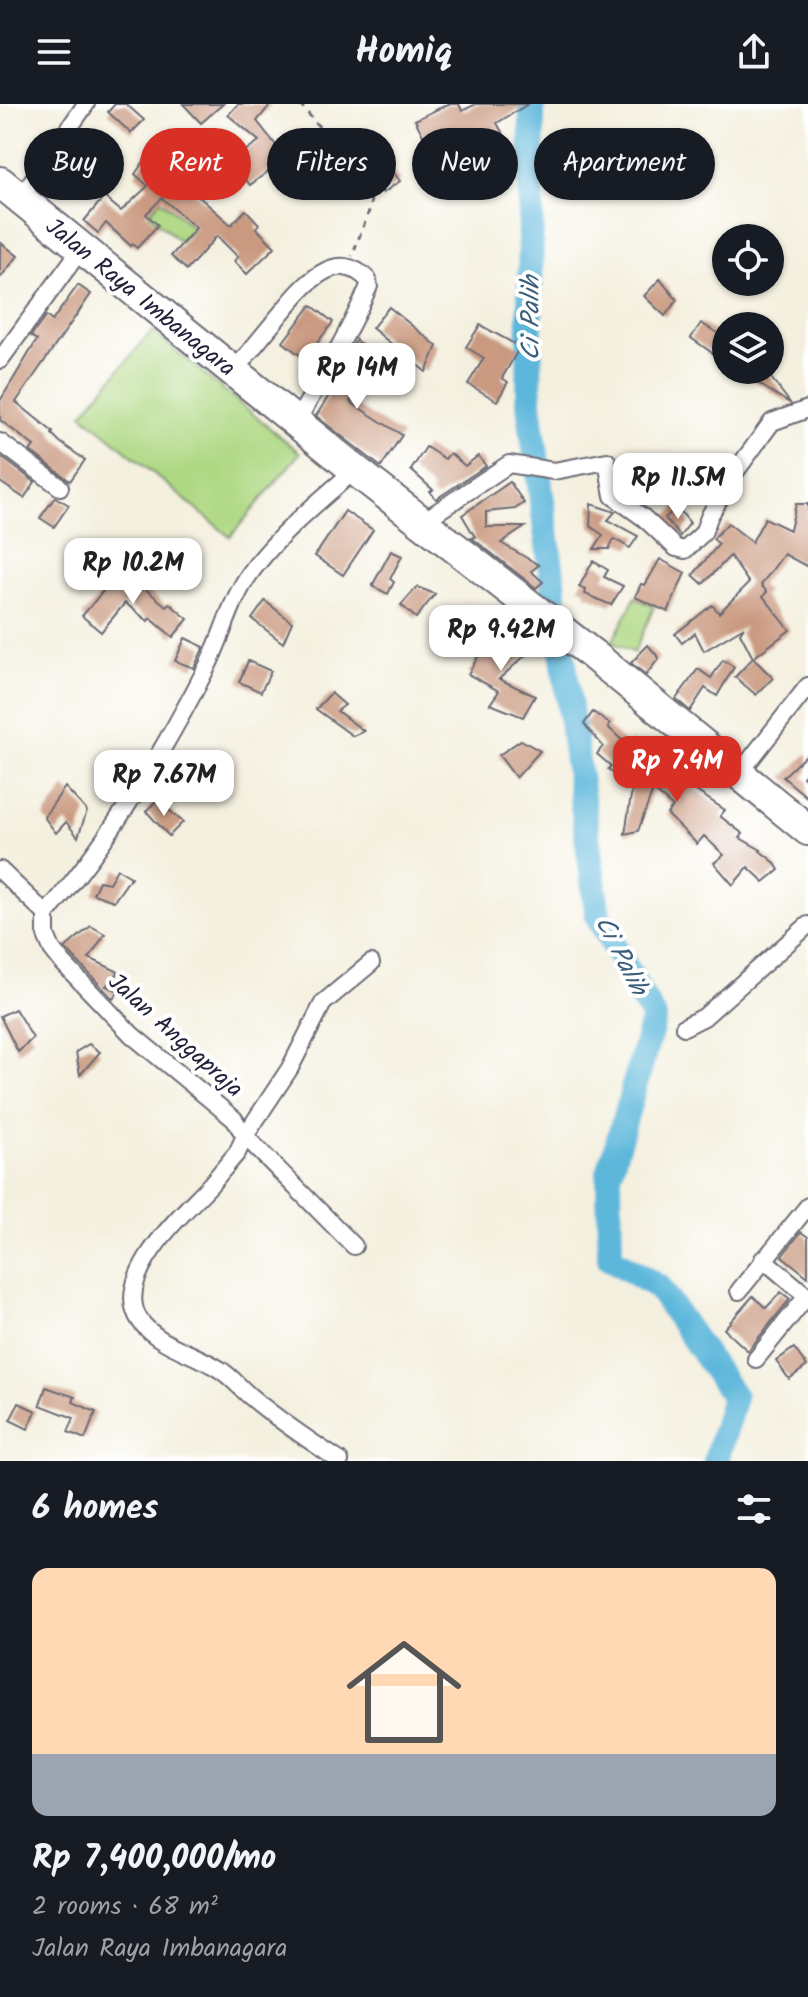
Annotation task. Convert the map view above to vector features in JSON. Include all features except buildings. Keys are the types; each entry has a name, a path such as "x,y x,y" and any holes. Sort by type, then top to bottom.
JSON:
{"highway":[{"name":"Jalan Raya Imbanagara","path":"10,190 355,470 592,654 808,830"}],"street":[{"path":"10,190 86,104"},
{"path":"0,360 81,249"},
{"path":"233,372 308,281 337,267 348,266 363,274 369,286 335,359 296,422"},
{"path":"422,522 503,467 527,465 546,471 607,461 613,496 644,518 676,548 685,550 703,533 736,471 772,422 808,409"},
{"path":"0,442 60,487"},
{"path":"0,870 46,914 86,867 179,719 210,662 251,572 319,501 355,470"},
{"path":"739,774 808,686"},
{"name":"Jalan Anggapraja","path":"46,914 46,935 63,963 132,1035 234,1119 245,1136 237,1153 146,1259 137,1276 135,1311 143,1324 166,1343 222,1370 252,1398 340,1461"},
{"path":"684,1027 704,1017 808,925"},
{"path":"354,1246 245,1136 290,1068 323,1003 371,963"},
{"path":"739,1291 763,1259 802,1225 808,1206"},
{"path":"756,1359 808,1296 763,1259"}],"path":[{"path":"300,104 369,187 372,197 348,266"}],"green space":[{"path":"161,200 193,228 180,242 149,214"},
{"path":"152,331 300,453 230,537 82,414"},
{"path":"635,598 654,607 634,653 612,642"}],"waterway":[{"name":"Ci Palih","path":"532,104 529,404 598,917 654,1018 609,1173 610,1258 658,1287 734,1397 716,1461"}]}
